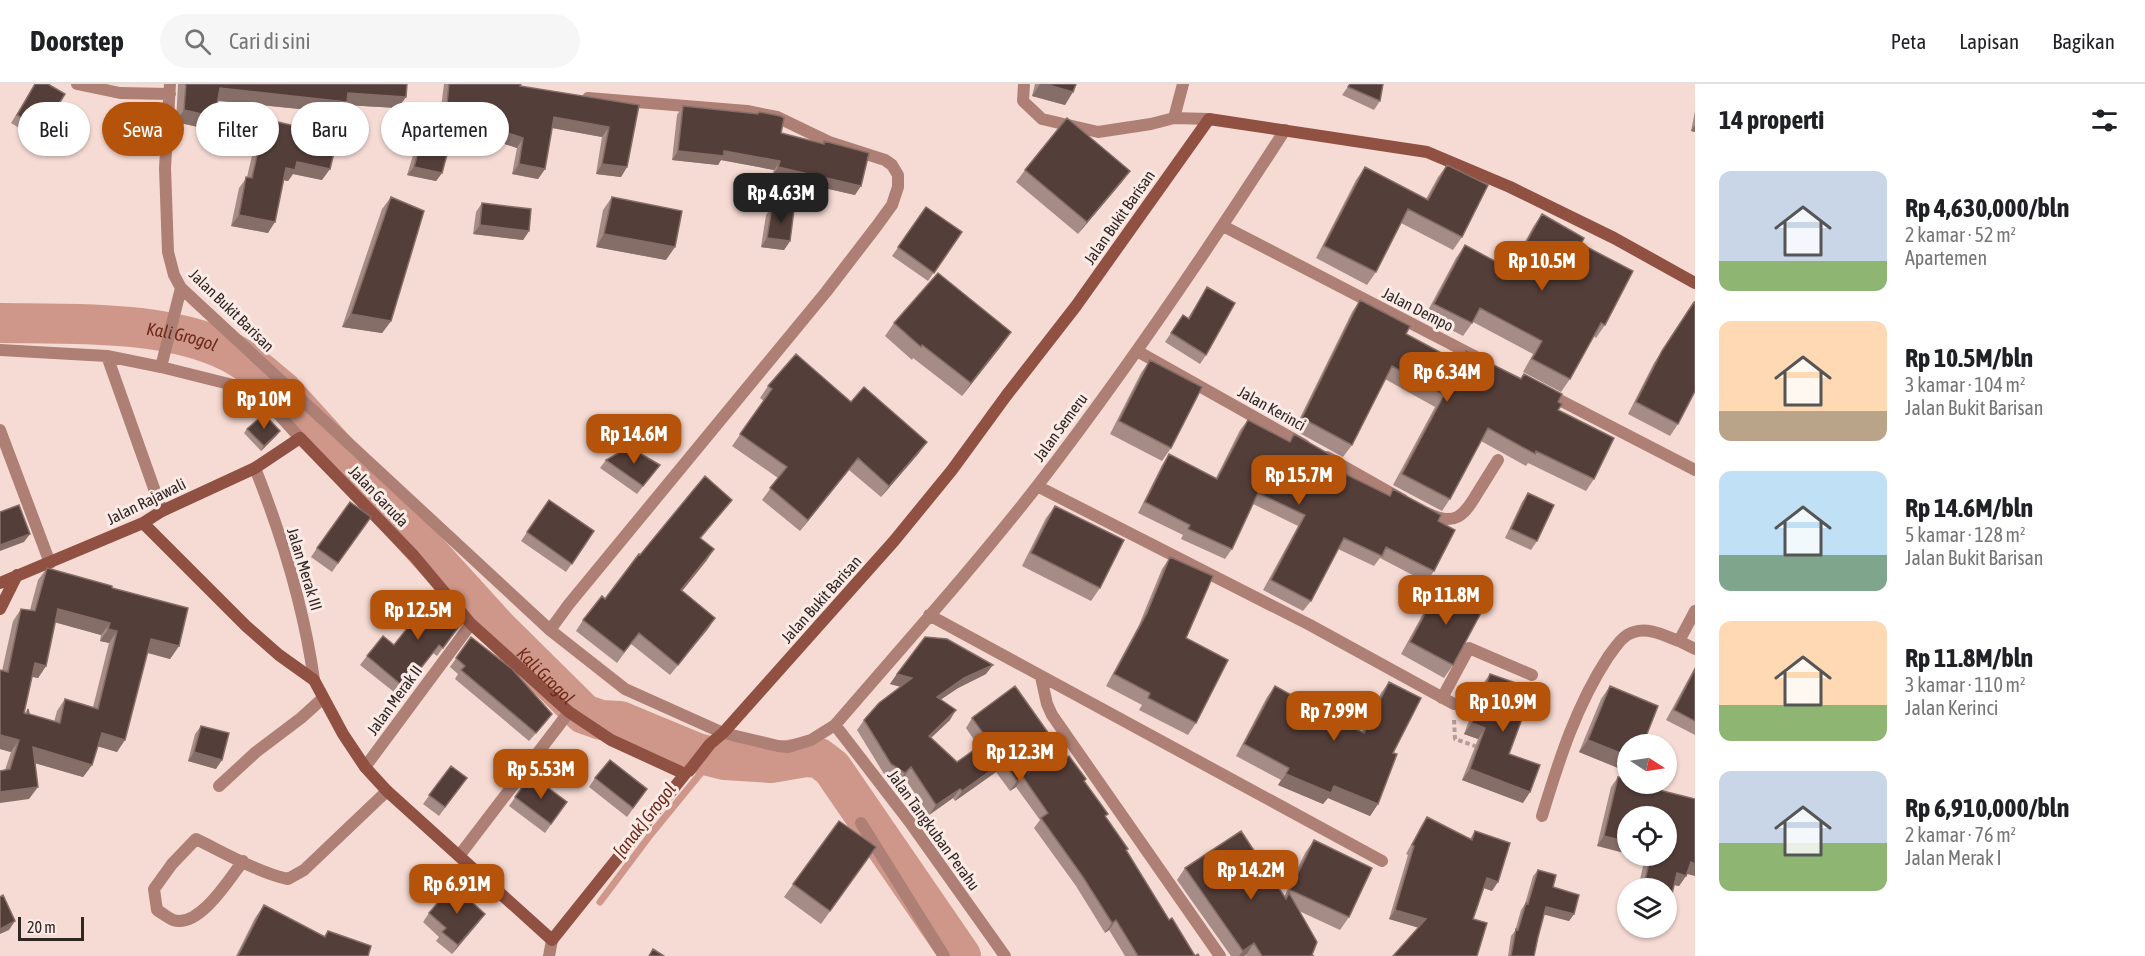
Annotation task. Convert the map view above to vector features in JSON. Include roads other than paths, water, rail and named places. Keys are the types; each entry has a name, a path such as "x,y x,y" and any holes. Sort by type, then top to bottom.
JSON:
{"street":[{"path":"77,84 120,93 170,89"},
{"path":"1024,84 1023,101 1042,119 1098,132 1174,118 1209,119 1426,152 1510,187 1614,238 1695,283"},
{"path":"1174,118 1183,84"},
{"name":"Jalan Bukit Barisan","path":"170,89 165,168 168,252 174,276 181,288 550,630 625,689 723,733 778,746 788,747 812,740 835,725"},
{"path":"550,630 846,267 892,205 898,188 898,175 892,165 885,160 829,142 777,117 747,111 573,96"},
{"name":"Jalan Bukit Barisan","path":"723,733 894,541 952,470 1076,306 1209,119"},
{"name":"Jalan Semeru","path":"835,725 1037,486 1137,351 1223,226 1285,130"},
{"name":"Jalan Dempo","path":"1223,226 1496,367"},
{"path":"161,367 181,288"},
{"name":"Jalan Garuda","path":"0,350 107,356 246,389 272,407 414,556 471,624 569,712 611,740 687,772"},
{"name":"Jalan Kerinci","path":"1137,351 1441,519 1458,518 1467,511 1498,460"},
{"path":"107,356 162,511"},
{"path":"1538,389 1695,470"},
{"path":"0,430 50,563"},
{"name":"Jalan Rajawali","path":"0,583 143,523 162,511 255,468 300,438"},
{"name":"Jalan Merak III","path":"255,468 300,607 314,680"},
{"path":"1037,486 1310,625 1454,704"},
{"path":"143,523 246,626 279,655 314,680 322,699 365,767 387,791 552,940"},
{"path":"0,609 17,575"},
{"path":"1679,641 1695,611"},
{"path":"929,615 1382,861"},
{"name":"Jalan Merak II","path":"365,767 471,624"},
{"path":"1542,816 1566,741 1591,683 1626,635 1644,630 1679,641 1695,650"},
{"path":"1442,698 1469,648 1532,675"},
{"path":"1041,677 1052,715 1220,956"},
{"path":"219,786 256,752 302,718 322,699"},
{"path":"459,856 569,712"},
{"name":"Jalan Tangkuban Perahu","path":"835,725 909,821 1005,956"},
{"path":"549,956 552,940 710,744 723,733"},
{"path":"243,861 216,896 203,910 192,917 183,921 173,920 157,910 154,889 172,864 196,839 288,879 304,870 387,791"},
{"path":"861,823 945,956"}],"waterway":[{"name":"Kali Grogol","path":"0,323 92,324 157,330 216,346 242,359 281,390 497,628 584,714 601,720 620,721 697,753 725,760 771,763 806,757 819,758 832,768 961,956"},
{"name":"[anak] Grogol","path":"600,902 651,834 714,757"}]}
